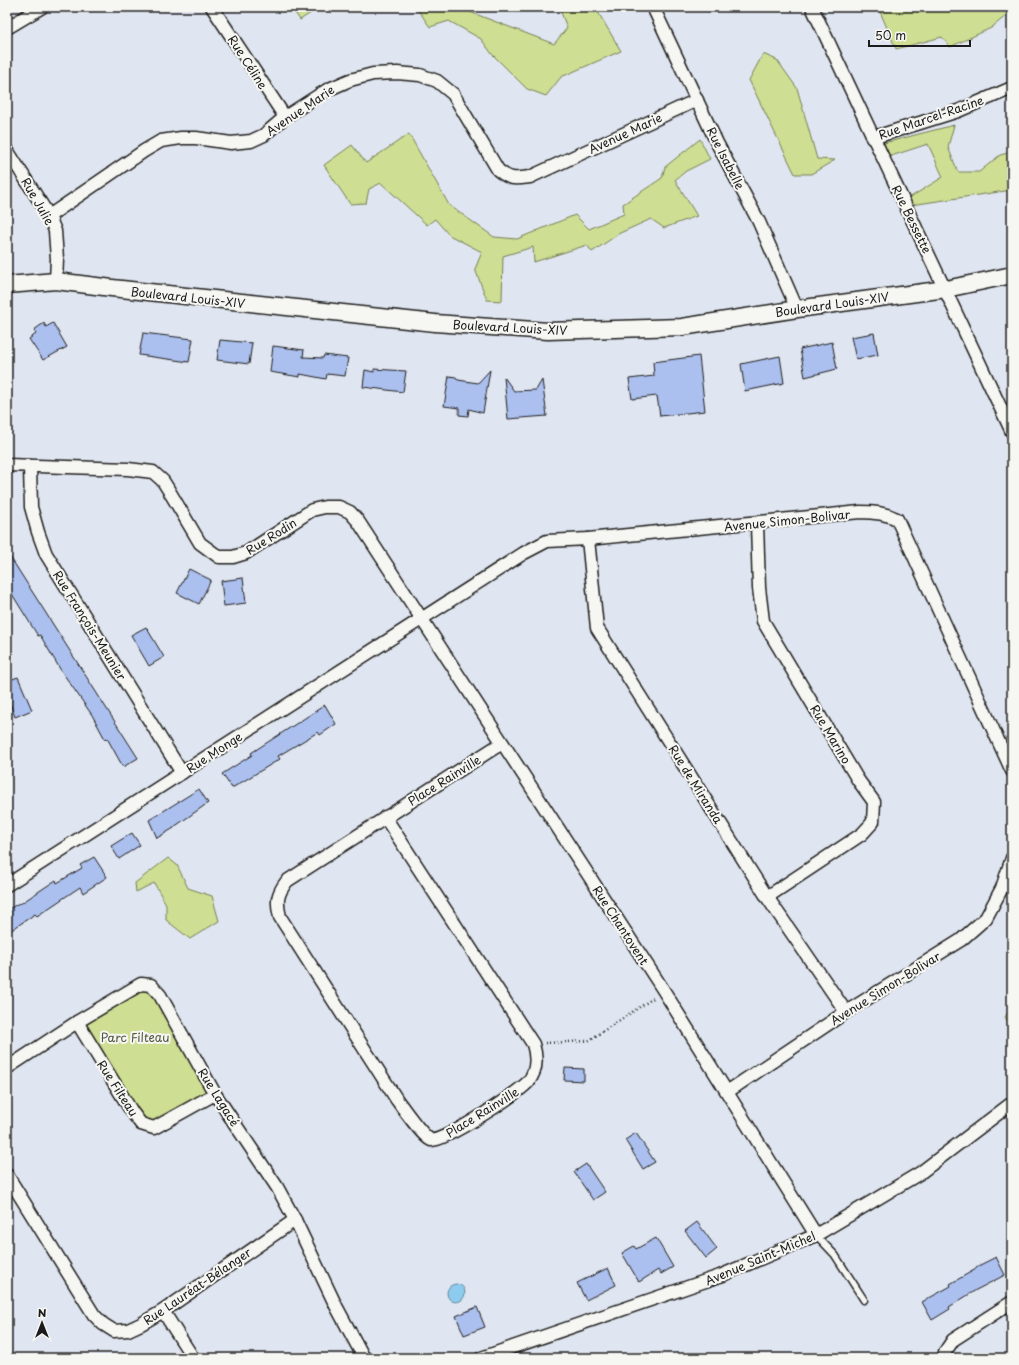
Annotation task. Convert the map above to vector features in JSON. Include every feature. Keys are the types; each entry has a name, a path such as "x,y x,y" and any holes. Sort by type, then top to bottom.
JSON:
{"main road":[{"name":"Boulevard Louis-XIV","path":"7,285 56,281 435,323 548,330 682,327 797,309 946,289 1012,275"}],"street":[{"path":"7,28 42,7"},
{"name":"Rue Céline","path":"212,7 285,117"},
{"name":"Rue Isabelle","path":"653,7 717,143 759,222 797,309"},
{"name":"Rue Bessette","path":"812,7 872,138 946,289 1012,432"},
{"name":"Avenue Marie","path":"49,216 144,151 162,141 181,138 196,138 231,143 250,141 264,135 285,117 326,90 350,80 373,74 397,73 420,75 437,81 453,94 498,170 506,177 516,179 530,177 697,100"},
{"name":"Rue Marcel-Racine","path":"872,138 958,110 1012,88"},
{"name":"Rue Julie","path":"7,150 49,216 55,232 57,259 56,281"},
{"name":"Rue Rodin","path":"7,465 128,469 153,472 168,490 200,543 219,557 233,557 246,553 312,510 326,507 339,507 350,512 358,522 421,618"},
{"name":"Rue François-Meunier","path":"30,466 31,507 46,554 182,772"},
{"name":"Avenue Simon-Bolivar","path":"421,618 524,553 547,541 588,539 757,524 860,512 887,514 897,519 1012,771"},
{"name":"Rue Marino","path":"757,524 759,588 763,621 858,780 874,802 873,822 862,834 767,897"},
{"name":"Rue de Miranda","path":"588,539 597,628 767,897 846,1012"},
{"name":"Rue Chantovent","path":"421,618 664,992 728,1092 816,1235"},
{"name":"Rue Monge","path":"7,885 421,618"},
{"name":"Place Rainville","path":"385,817 533,1044 535,1052 535,1068 528,1082 514,1094 450,1134 443,1138 434,1140 429,1139 407,1115 397,1100 280,917 277,906 278,897 280,890 287,880 385,817 502,743"},
{"name":"Avenue Simon-Bolivar","path":"728,1092 846,1012 961,940 986,918 1002,888 1012,858"},
{"name":"Rue Lagacé","path":"7,1068 77,1022 141,984 151,985 160,995 215,1094 277,1187 295,1220 336,1306 364,1358"},
{"name":"Rue Filteau","path":"77,1022 132,1112 141,1124 154,1128 215,1094"},
{"name":"Avenue Saint-Michel","path":"481,1358 720,1276 816,1235 920,1173 1012,1103"},
{"name":"Rue Lauréat-Bélanger","path":"7,1175 12,1194 94,1315 103,1324 114,1331 128,1330 164,1311 295,1220"},
{"path":"944,1358 945,1352 953,1340 1012,1302"},
{"path":"164,1311 193,1358"}],"lane":[{"path":"816,1235 835,1255 864,1300"}],"path":[{"path":"533,1044 588,1041 664,992"}],"green space":[{"path":"291,7 320,7 300,20"},
{"path":"416,7 457,7 554,44 567,28 559,7 595,7 621,51 561,77 546,96 527,89 492,54 481,39 449,21 430,27"},
{"path":"878,7 1004,7 1007,15 991,28 950,47 942,37 896,49"},
{"path":"763,54 777,60 797,88 817,159 835,160 811,174 795,174 749,80"},
{"path":"954,125 948,147 958,172 979,172 1000,155 1012,152 1012,190 911,205 909,198 943,177 928,144 888,157 884,143"},
{"path":"409,134 449,205 494,237 517,239 575,215 589,229 624,214 623,204 662,178 665,167 700,139 710,159 686,171 675,180 697,216 664,228 651,219 620,233 592,252 587,245 534,262 533,247 503,256 502,301 487,300 475,269 482,252 449,235 435,219 427,225 381,183 369,189 366,203 350,204 324,165 352,145 366,163"},
{"path":"168,858 177,865 188,888 212,896 219,921 190,939 166,920 166,904 154,883 136,892 135,883"},
{"name":"Parc Filteau","path":"151,985 215,1094 175,1118 141,1124 77,1022"},
{"path":"1012,1006 1012,1028 1005,1017"}],"water":[{"path":"456,1284 462,1287 465,1293 462,1299 456,1302 450,1299 447,1293 450,1287"}],"building":[{"path":"44,323 46,327 53,323 67,347 43,360 29,339 36,334 34,330"},
{"path":"143,333 193,339 189,362 139,355"},
{"path":"874,333 878,355 856,359 851,337"},
{"path":"220,340 252,343 249,364 217,360"},
{"path":"832,342 837,369 805,377 800,349"},
{"path":"273,346 304,350 303,357 323,358 324,355 348,358 345,376 327,374 326,379 300,374 300,377 270,372"},
{"path":"699,356 705,411 660,416 657,396 632,399 629,379 654,376 653,362"},
{"path":"780,356 784,383 745,391 741,364"},
{"path":"374,369 406,371 403,392 363,387 365,370 374,372"},
{"path":"490,370 483,413 469,409 468,416 459,415 459,408 444,406 449,376 456,377 458,380 478,383"},
{"path":"504,377 514,391 536,390 542,380 547,416 508,419"},
{"path":"7,552 138,758 123,767 107,738 105,739 92,715 60,669 40,635 38,636 7,586"},
{"path":"189,569 211,580 199,604 177,593"},
{"path":"243,578 246,603 224,606 221,581"},
{"path":"146,627 164,657 149,666 131,635"},
{"path":"18,677 32,710 15,717 7,695 7,681"},
{"path":"325,705 336,724 320,735 318,732 278,756 280,759 232,788 222,774 252,755 251,753"},
{"path":"199,789 208,803 174,828 157,838 149,820"},
{"path":"132,833 140,845 119,859 111,846"},
{"path":"94,857 107,877 83,893 80,887 37,916 35,914 7,933 7,910 19,903 20,904 56,880 57,883 82,868 80,865"},
{"path":"565,1068 584,1069 584,1081 564,1080"},
{"path":"636,1133 655,1162 643,1169 625,1140"},
{"path":"586,1164 605,1192 593,1200 574,1172"},
{"path":"697,1222 717,1249 706,1258 685,1231"},
{"path":"656,1238 673,1267 661,1274 658,1270 639,1282 622,1253 634,1246 636,1249"},
{"path":"996,1257 1005,1275 976,1290 932,1320 922,1302 951,1286 950,1284 976,1269 976,1267"},
{"path":"608,1268 616,1285 586,1300 577,1283"},
{"path":"477,1307 485,1327 464,1335 456,1316"}]}
